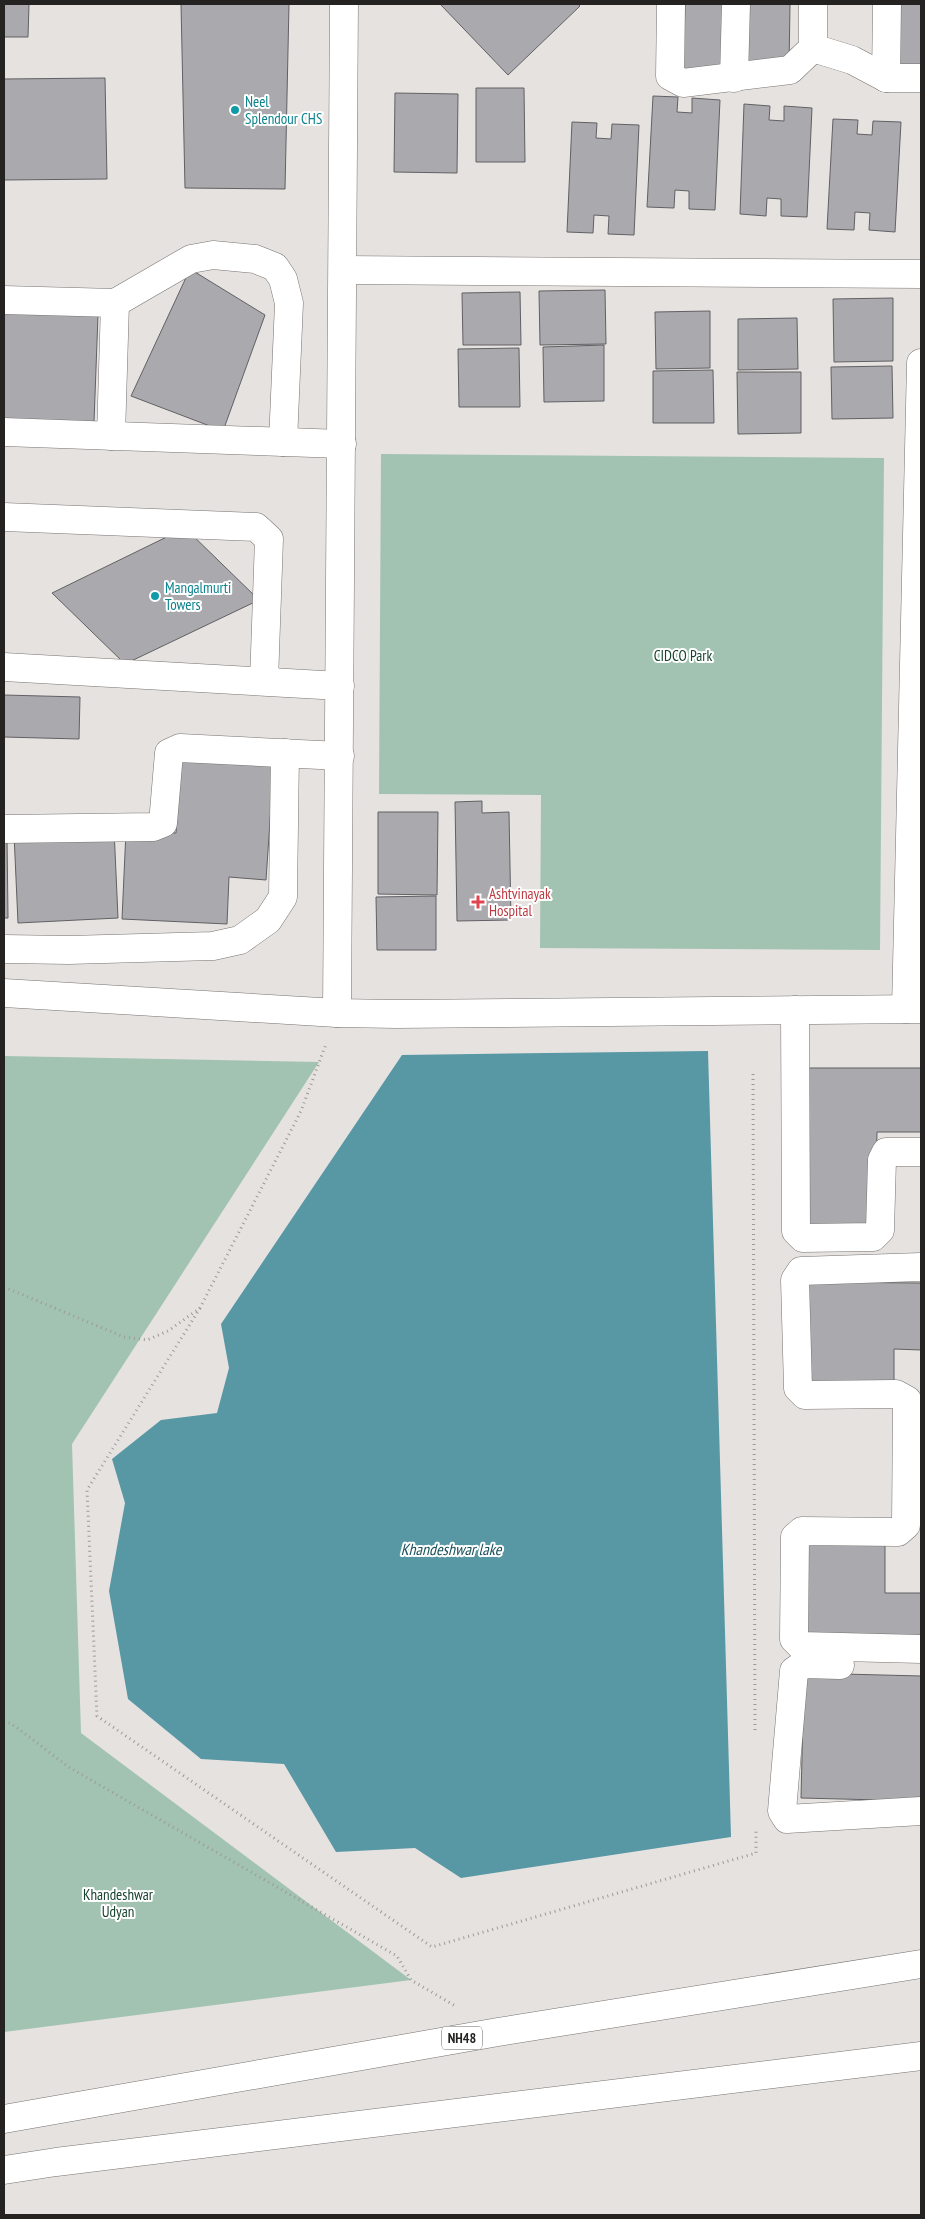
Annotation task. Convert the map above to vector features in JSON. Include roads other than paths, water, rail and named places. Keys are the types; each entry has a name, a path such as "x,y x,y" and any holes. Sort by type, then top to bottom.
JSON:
{"main road":[{"path":"338,1013 344,4"},
{"path":"671,4 670,76 682,83 790,70 813,48 813,4"},
{"path":"734,78 736,4"},
{"path":"886,78 887,4"},
{"path":"813,48 852,60 886,78 921,78"},
{"path":"4,300 115,303 167,272 201,257 225,255 255,259 275,267 283,279 289,303 283,442"},
{"path":"343,270 921,274"},
{"path":"111,436 115,303"},
{"path":"4,992 338,1013 913,1009 921,363"},
{"path":"4,432 342,444"},
{"path":"4,517 256,527 269,539 264,682"},
{"path":"4,667 340,686"},
{"path":"4,829 153,827 163,823 169,753 180,748 340,756"},
{"path":"4,948 69,950 213,946 240,940 268,920 283,897 285,754"},
{"path":"795,1010 796,1231 803,1238 874,1237 880,1230 882,1160 886,1152 921,1152"},
{"path":"921,1266 801,1271 795,1280 798,1388 805,1395 896,1394 907,1400 906,1525 898,1532 802,1531 795,1536 794,1639 801,1646 921,1649"},
{"path":"921,1668 804,1664 794,1671 782,1811 787,1819 921,1811"},
{"name":"NH48","path":"4,2119 498,2032 921,1964"},
{"path":"4,2170 921,2056"}],"water":[{"name":"Khandeshwar lake","path":"708,1051 731,1837 461,1878 415,1848 336,1852 284,1764 201,1759 128,1699 109,1591 125,1503 112,1459 161,1420 217,1413 229,1368 221,1324 402,1055"}],"place":[{"name":"Neel Splendour CHS","path":"235,110"},
{"name":"Mangalmurti Towers","path":"155,596"},
{"name":"Ashtvinayak Hospital","path":"478,902"}],"park label":[{"name":"CIDCO Park","path":"683,655"},
{"name":"Khandeshwar Udyan","path":"118,1902"}]}
